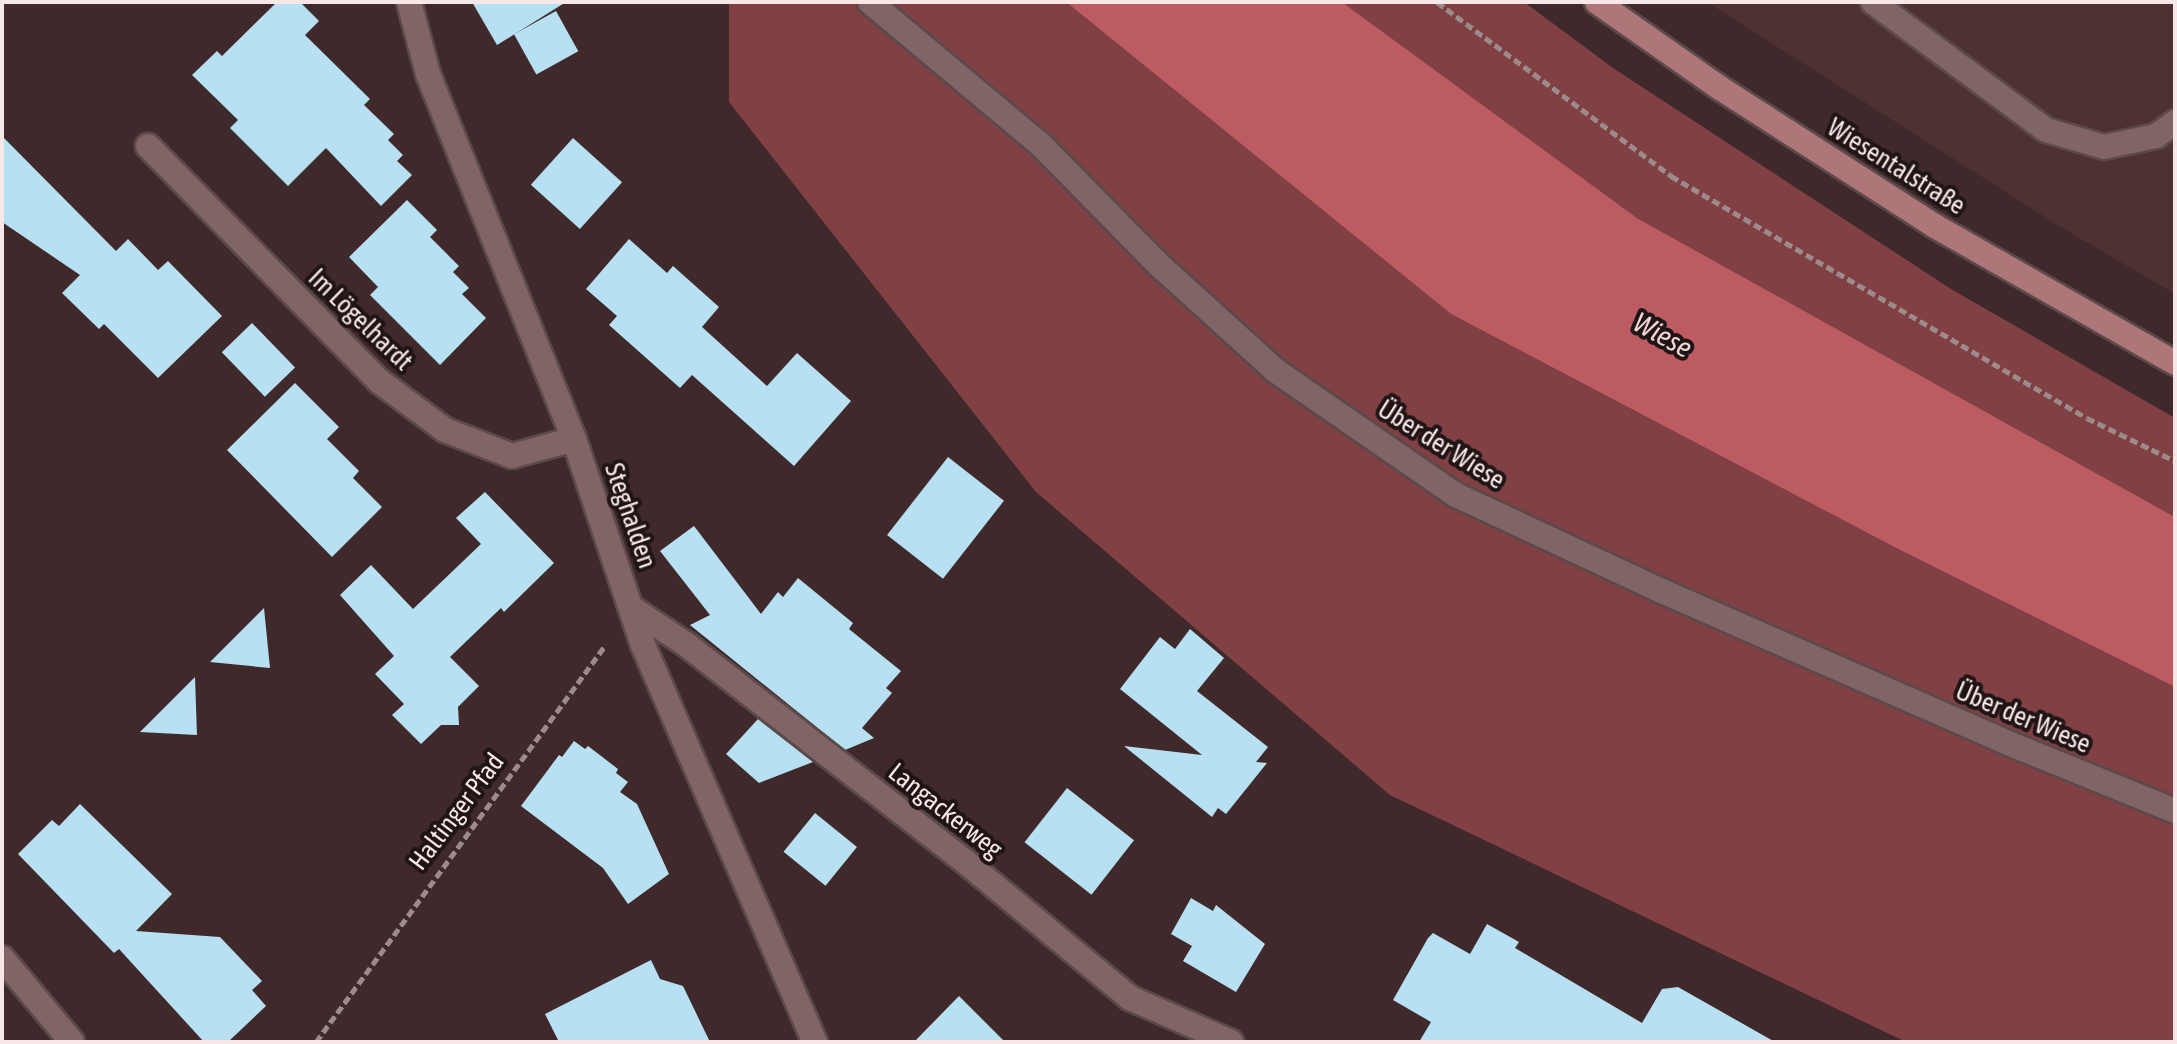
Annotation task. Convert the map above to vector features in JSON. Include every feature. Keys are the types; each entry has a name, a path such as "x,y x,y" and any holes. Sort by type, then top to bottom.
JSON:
{"main road":[{"name":"Wiesentalstraße","path":"1597,2 1720,88 1935,226 2175,363"}],"street":[{"name":"Steghalden","path":"409,2 428,74 574,439 643,645 815,1042"},
{"name":"Über der Wiese","path":"870,2 1040,144 1158,264 1276,371 1456,495 1705,610 2020,748 2175,811"},
{"path":"1873,2 2046,130 2104,147 2156,136 2175,122"},
{"name":"Im Lögelhardt","path":"148,146 379,381 445,430 512,456 574,439"},
{"name":"Langackerweg","path":"633,609 687,645 956,855 1130,998 1231,1042"},
{"path":"2,958 72,1042"}],"path":[{"path":"1437,2 1671,176 2087,418 2175,461"},
{"name":"Haltinger Pfad","path":"316,1042 633,609"}],"shaded area":[{"path":"729,2 1066,2 1451,314 1898,549 2175,687 2175,1042 1906,1042 1390,795 1036,492 729,102"},
{"path":"1342,2 1524,2 1613,68 1951,289 2175,418 2175,517 1637,218"},
{"path":"1707,2 2175,2 2175,294 2059,226"}],"water":[{"name":"Wiese","path":"1066,2 1342,2 1637,218 2175,517 2175,687 1898,549 1451,314"}],"building":[{"path":"277,2 300,2 319,21 305,35 370,99 364,105 394,134 388,140 403,155 397,161 412,175 381,206 326,148 288,186 230,128 238,120 192,75 217,51 222,56"},
{"path":"472,2 566,2 497,45"},
{"path":"556,11 578,51 536,75 514,34"},
{"path":"2,136 116,251 128,239 158,270 168,261 222,316 158,378 104,324 99,329 62,293 80,275 2,222"},
{"path":"573,138 622,182 580,229 531,185"},
{"path":"407,200 437,230 430,237 459,266 453,272 469,288 462,294 486,318 440,365 370,295 378,287 349,257"},
{"path":"629,239 667,273 673,266 719,307 702,327 767,386 797,353 851,401 794,466 692,375 680,388 609,325 617,316 586,289"},
{"path":"252,323 295,368 265,397 222,352"},
{"path":"295,383 339,427 327,439 359,471 353,478 382,507 332,557 227,450"},
{"path":"948,457 1004,501 943,579 887,535"},
{"path":"485,492 554,563 504,612 501,608 450,657 479,686 458,707 459,725 441,725 421,744 392,715 404,704 375,674 394,656 340,595 371,565 413,609 481,544 456,518"},
{"path":"694,526 761,614 778,592 783,597 798,578 853,623 849,629 901,671 886,688 892,693 862,728 874,738 845,750 690,625 710,615 660,551"},
{"path":"264,608 270,668 210,662"},
{"path":"1190,629 1224,658 1197,691 1268,747 1256,762 1267,763 1226,814 1218,808 1212,817 1124,746 1202,755 1120,689 1160,637 1175,649"},
{"path":"195,677 197,735 140,732"},
{"path":"758,719 813,762 759,783 726,754"},
{"path":"574,741 585,749 588,746 618,769 616,773 628,782 620,792 637,804 669,874 628,904 603,868 521,806 559,755 562,757"},
{"path":"1067,788 1134,840 1092,895 1025,842"},
{"path":"80,804 172,894 136,931 220,937 262,981 252,990 266,1006 228,1042 204,1042 119,949 114,953 18,854 52,820 59,826"},
{"path":"815,813 857,847 825,886 784,852"},
{"path":"1191,898 1213,911 1216,905 1265,944 1236,992 1183,961 1192,946 1171,934"},
{"path":"1487,924 1519,942 1515,948 1642,1023 1662,989 1678,987 1775,1042 1419,1042 1431,1022 1393,1000 1428,938 1433,933 1470,954"},
{"path":"651,960 660,979 683,986 710,1042 559,1042 545,1014"},
{"path":"959,996 1005,1042 914,1042"}]}
